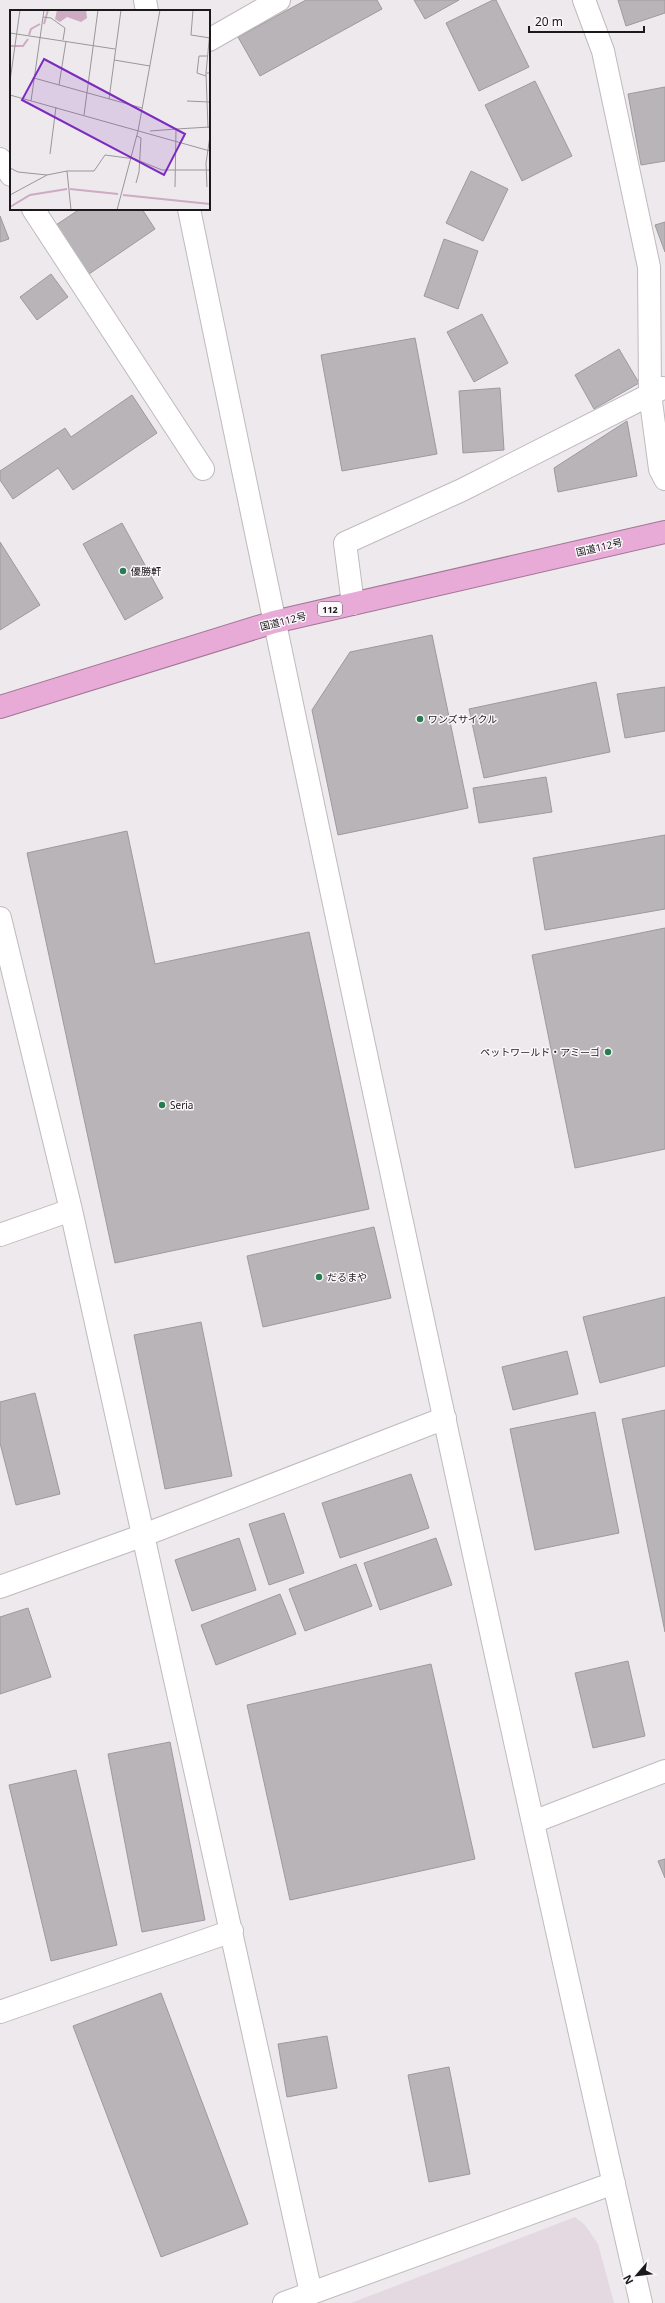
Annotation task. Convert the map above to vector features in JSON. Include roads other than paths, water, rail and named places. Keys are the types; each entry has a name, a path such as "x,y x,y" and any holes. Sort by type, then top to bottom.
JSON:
{"highway":[{"name":"国道112号","path":"0,707 274,622 665,532"}],"street":[{"path":"145,0 147,10"},
{"path":"210,39 279,0"},
{"path":"584,0 603,51 649,267 658,390 660,470 665,479"},
{"path":"10,152 0,158 10,173"},
{"path":"34,210 203,469"},
{"path":"189,210 274,622 445,1418 641,2303"},
{"path":"353,604 345,543 462,490 658,390"},
{"path":"0,918 71,1210 311,2293"},
{"path":"0,1236 71,1210"},
{"path":"0,1587 144,1535 445,1418"},
{"path":"534,1822 665,1771"},
{"path":"0,2012 232,1931"},
{"path":"284,2303 614,2183"}],"place":[{"name":"優勝軒","path":"123,571"},
{"name":"ワンズサイクル","path":"420,719"},
{"name":"ペットワールド・アミーゴ","path":"608,1052"},
{"name":"Seria","path":"162,1105"},
{"name":"だるまや","path":"319,1277"}]}
